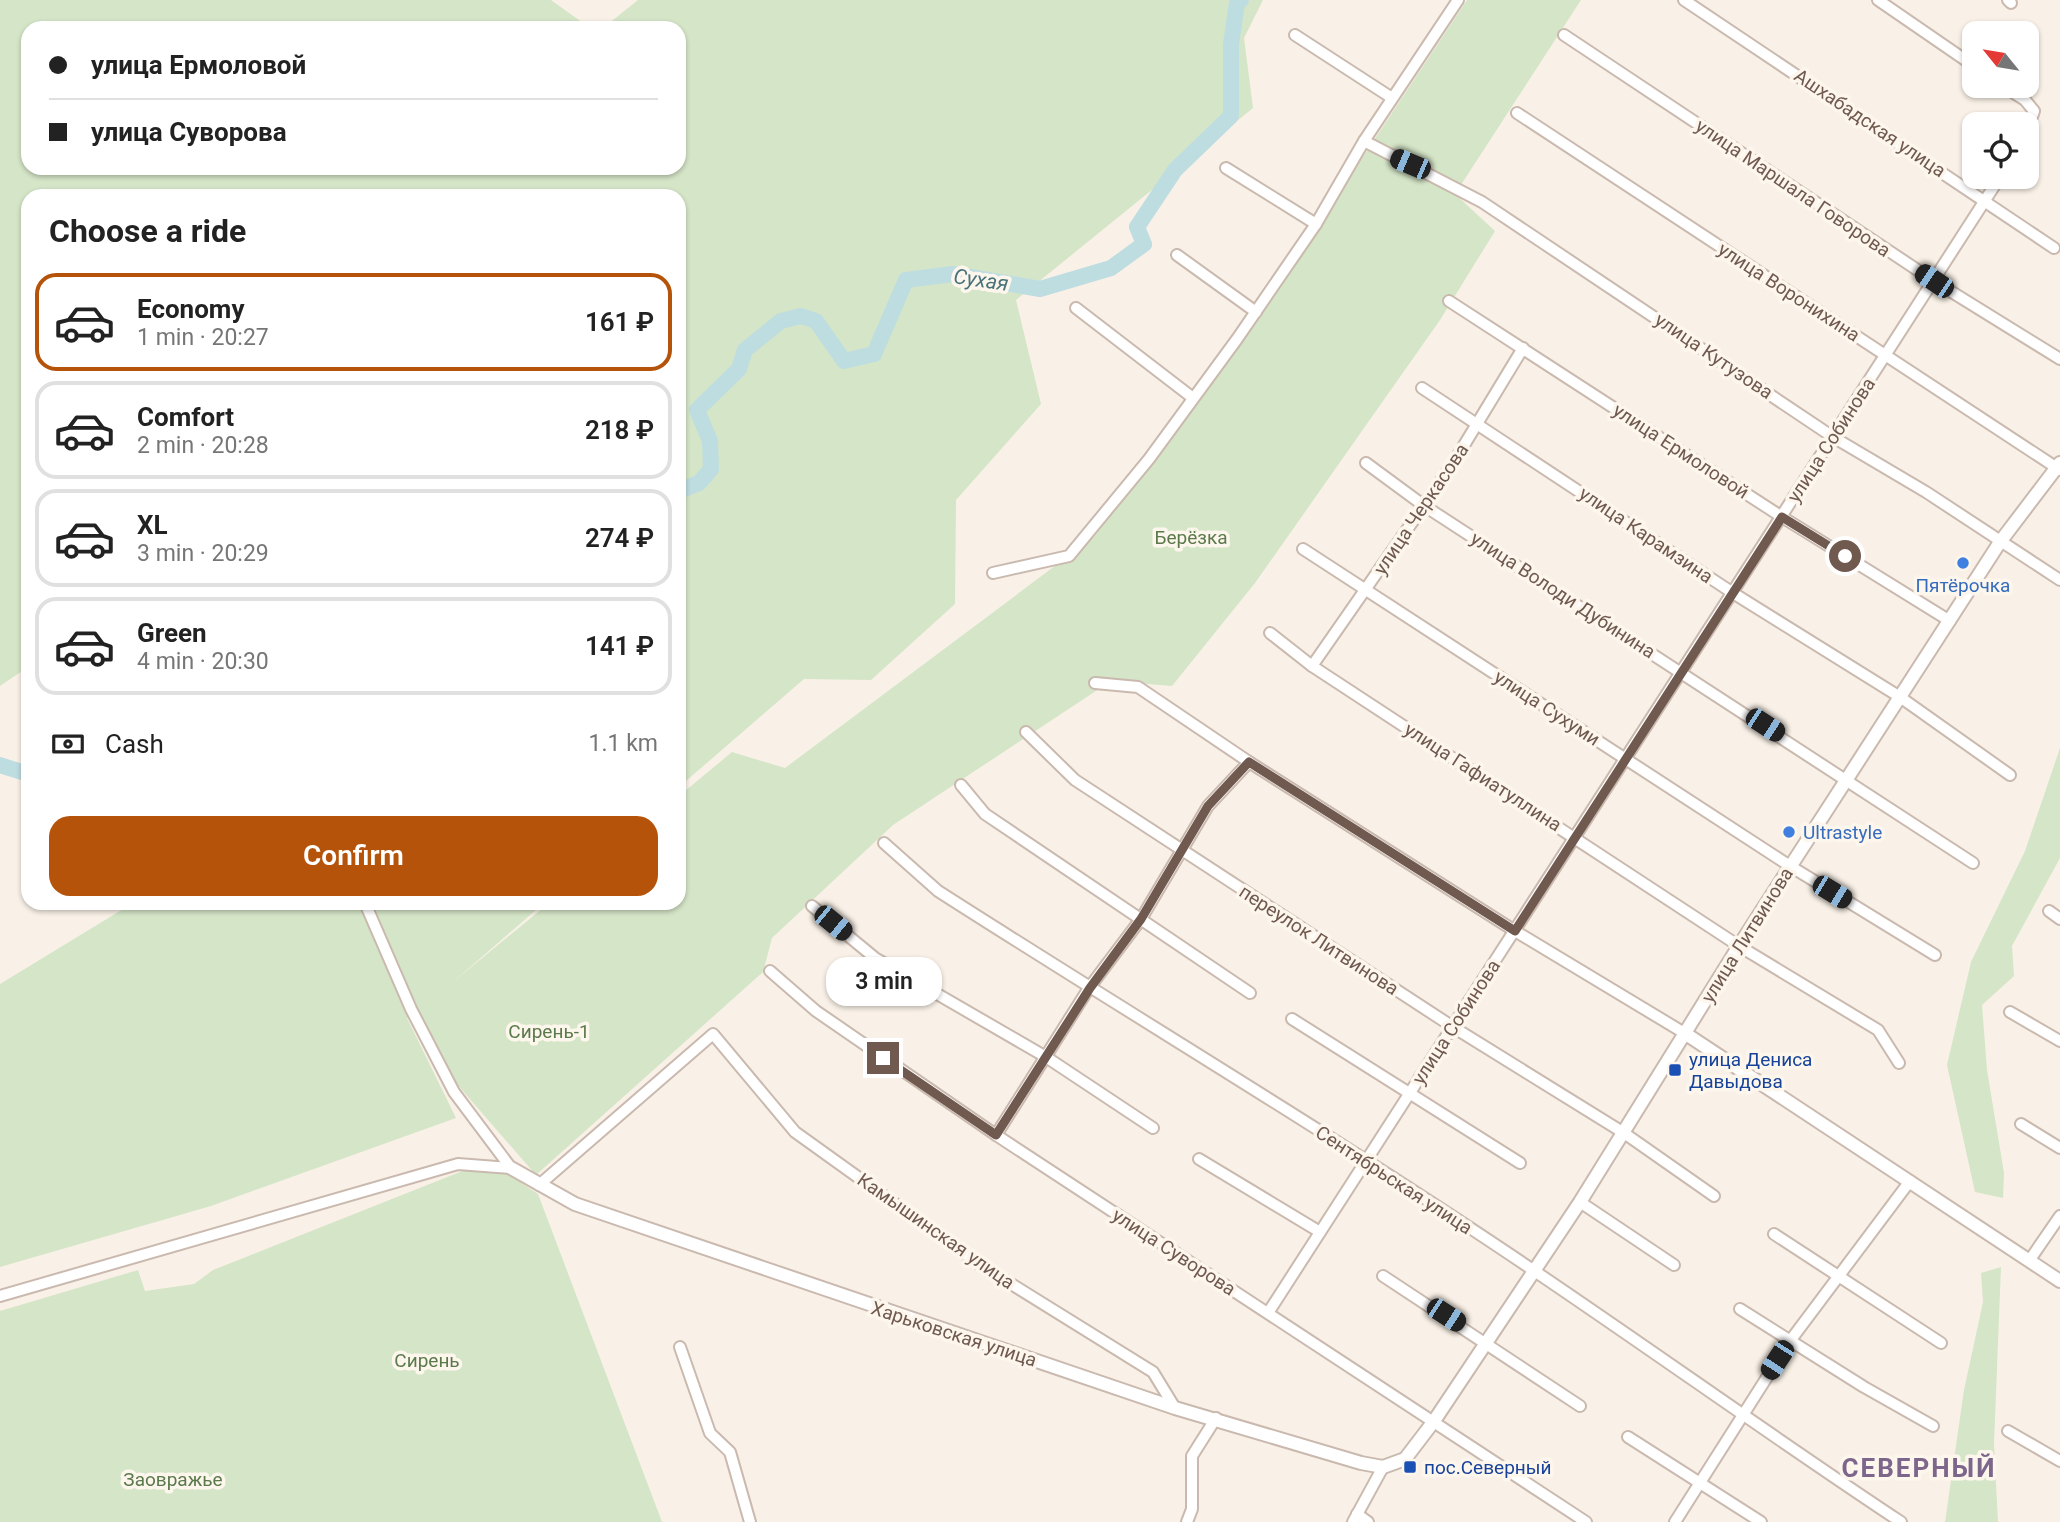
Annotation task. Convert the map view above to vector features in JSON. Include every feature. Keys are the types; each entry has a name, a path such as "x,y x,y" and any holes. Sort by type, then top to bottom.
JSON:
{"street":[{"path":"993,573 1069,556 1193,398 1256,312 1315,224 1364,141 1458,0"},
{"name":"Ашхабадская улица","path":"1684,0 2054,248"},
{"path":"1878,0 1962,58"},
{"path":"1294,35 1392,98"},
{"name":"улица Маршала Говорова","path":"1564,35 1934,281 2060,359"},
{"path":"2022,98 2034,112"},
{"name":"улица Воронихина","path":"1517,113 2058,466"},
{"name":"улица Кутузова","path":"1364,141 1482,202 1833,437 1926,492 2060,580"},
{"path":"1226,168 1315,224"},
{"name":"улица Собинова","path":"1268,1313 1993,189"},
{"path":"1177,255 1256,312"},
{"name":"улица Ермоловой","path":"1449,301 1782,517 1950,621"},
{"path":"1076,308 1193,398"},
{"name":"улица Черкасова","path":"1312,666 1478,423 1523,348"},
{"name":"улица Карамзина","path":"1422,388 1733,593 1900,697 2010,775"},
{"name":"улица Володи Дубинина","path":"1366,463 1423,505 1847,778 1973,863"},
{"name":"улица Литвинова","path":"1383,1467 1405,1459 1434,1422 1580,1202 1739,946 2000,542 2058,466"},
{"name":"улица Сухуми","path":"1303,549 1790,866 1936,955"},
{"name":"улица Гафиатуллина","path":"1270,633 1312,666 1739,946 1878,1030 1899,1063"},
{"path":"1095,683 1138,687 1249,762 1515,931 1686,1034 2060,1281"},
{"name":"переулок Литвинова","path":"1026,732 1075,780 1453,1027 1623,1133 1714,1196"},
{"path":"996,1135 1090,988 1141,919 1208,806 1249,762"},
{"path":"961,785 985,814 1250,993"},
{"name":"Сентябрьская улица","path":"884,843 938,891 1367,1161 1534,1270 1740,1416 1900,1522"},
{"path":"812,906 875,958 1046,1057 1153,1128"},
{"path":"368,910 411,1009 454,1092 511,1168"},
{"path":"2049,911 2060,919"},
{"name":"улица Суворова","path":"770,971 816,1011 996,1135 1586,1522"},
{"path":"2010,1012 2060,1041"},
{"path":"1292,1018 1520,1163"},
{"name":"Камышинская улица","path":"538,1185 713,1034 795,1132 979,1264 1153,1372 1175,1408"},
{"path":"2021,1124 2060,1148"},
{"path":"1199,1159 1320,1232"},
{"path":"0,1296 458,1164 511,1168"},
{"name":"Харьковская улица","path":"511,1168 538,1185 601,1213 1175,1408 1383,1467"},
{"path":"1675,1522 1790,1341 1910,1181"},
{"path":"1580,1202 1674,1265"},
{"path":"2029,1261 2060,1216"},
{"path":"1774,1234 1941,1343"},
{"path":"1383,1276 1487,1342 1580,1406"},
{"path":"1740,1309 1933,1426"},
{"path":"680,1347 710,1433 730,1452 750,1522"},
{"path":"1186,1522 1192,1509 1192,1456 1216,1418"},
{"path":"2008,1431 2059,1456"},
{"path":"1628,1437 1761,1522"},
{"path":"1368,1522 1355,1518 1383,1467"}],"green space":[{"path":"0,0 551,0 580,21 21,21 21,175 686,175 686,21 612,21 638,0 1263,0 1244,38 1253,108 1016,300 1041,404 956,500 955,604 871,680 804,679 686,781 686,189 21,189 21,672 0,686"},
{"path":"1467,0 1581,0 1455,194 1495,231 1440,320 1255,583 1172,686 1111,681 893,825 772,938 763,972 536,1175 455,1082 415,1013 407,1018 456,1118 211,1206 0,1267 0,984 122,910 536,910 453,982 540,910 686,910 686,790 732,752 785,768 1095,536 1299,253"},
{"path":"2060,748 2060,858 2012,946 2014,976 1982,1005 1987,1070 2004,1173 2003,1198 1975,1192 1947,1065 1971,962 2025,851"},
{"name":"Сирень","path":"465,1170 508,1174 538,1194 662,1522 0,1522 0,1311 138,1270 145,1291 194,1284 213,1270"},
{"path":"2001,1267 1994,1444 1998,1522 1945,1522 1964,1390 1983,1302 1981,1273"}],"waterway":[{"name":"Сухая","path":"686,488 699,483 711,469 710,441 697,410 739,369 745,350 781,321 801,316 816,321 844,361 874,354 906,280 953,274 1040,289 1111,268 1144,244 1137,227 1175,170 1231,116 1231,44 1237,3 1241,0"},
{"name":"Сухая","path":"0,765 21,772"}],"place":[{"name":"Пятёрочка","path":"1963,563"},
{"name":"Ultrastyle","path":"1789,832"},
{"name":"улица Дениса Давыдова","path":"1675,1070"},
{"name":"пос.Северный","path":"1410,1467"}],"district":[{"name":"СЕВЕРНЫЙ","path":"1919,1468"}],"route":[{"path":"883,1058 996,1135 1090,988 1141,919 1208,806 1249,762 1515,931 1782,517 1845,556"}],"park label":[{"name":"Берёзка","path":"1191,537"},
{"name":"Сирень-1","path":"549,1031"},
{"name":"Заовражье","path":"173,1479"}]}
